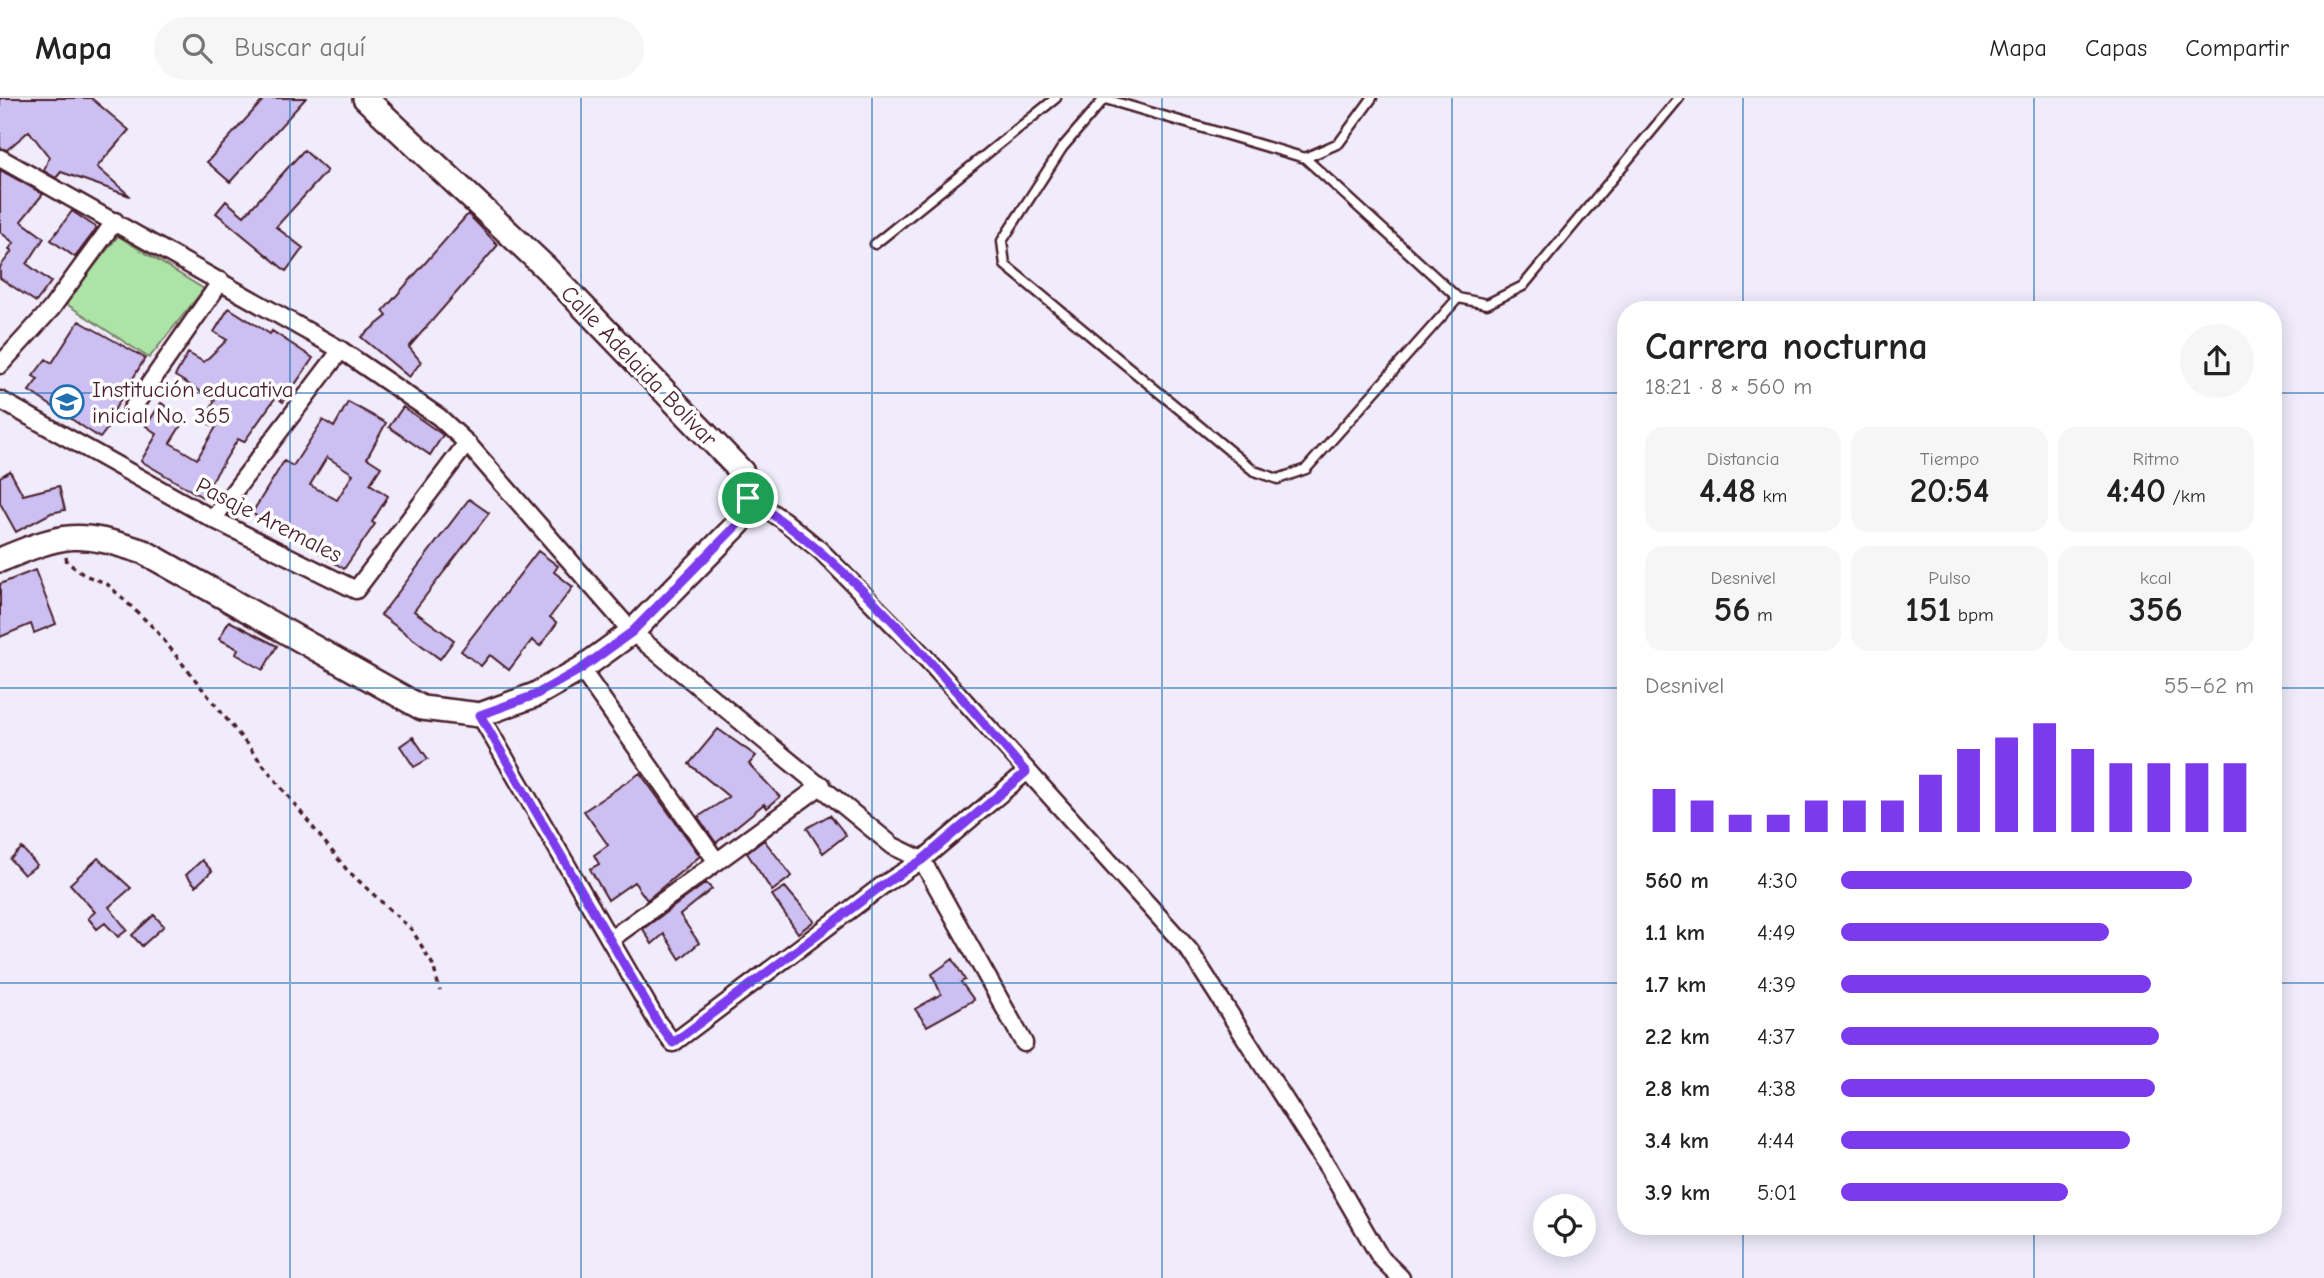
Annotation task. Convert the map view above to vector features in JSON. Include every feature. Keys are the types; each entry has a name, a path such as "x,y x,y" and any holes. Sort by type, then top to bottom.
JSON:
{"main road":[{"name":"Calle Adelaida Bolivar","path":"365,98 545,268 743,472 748,498"},
{"path":"0,559 50,539 87,536 144,552 422,708 480,715 535,695 581,669 632,632 739,523 748,498"}],"street":[{"path":"0,158 341,350 439,417 467,443 632,632 822,785 893,846 922,860 1024,1043"},
{"path":"0,365 51,309 116,221"},
{"path":"131,409 221,281"},
{"path":"213,519 341,350"},
{"name":"Pasaje Aremales","path":"0,400 213,519 356,590 467,443"},
{"path":"748,498 783,520 821,551 923,655 1189,950 1329,1169 1380,1257 1401,1278"},
{"path":"581,669 717,862"},
{"path":"480,715 658,1023 673,1043 883,885 922,860 1026,772"},
{"path":"611,939 822,785"}],"lane":[{"path":"875,244 1056,98"},
{"path":"1305,158 1339,143 1372,98"},
{"path":"1458,298 1306,469 1278,479 1254,471 1005,265 1002,241 1062,148 1103,99 1305,158 1458,298 1488,304 1523,286 1679,98"}],"path":[{"path":"64,538 67,562 84,575 106,583 154,628 347,870 412,930 433,965 440,991"}],"green space":[{"path":"118,236 204,289 149,358 65,303"}],"building":[{"path":"0,98 91,98 129,130 97,167 130,196 61,172 56,178 44,171 49,157 29,131 7,150 0,148"},
{"path":"265,98 306,98 230,182 207,162"},
{"path":"304,150 327,171 276,227 303,248 286,271 216,213 226,201 244,216"},
{"path":"0,170 43,194 21,221 44,238 27,264 51,282 36,302 0,278 0,267 12,251 9,249 14,243 0,232"},
{"path":"72,211 97,228 75,257 51,240"},
{"path":"468,214 498,245 409,347 421,362 409,377 361,337 387,316 383,311"},
{"path":"229,308 270,334 272,331 313,358 283,402 276,397 244,442 238,439 202,497 141,461 157,434 146,426 161,403 185,419 170,443 197,459 216,427 204,421 215,400 175,376 188,353 204,362 227,340 214,332"},
{"path":"79,321 145,358 109,419 113,421 100,438 29,391 38,379 33,376 46,359 52,363"},
{"path":"348,402 386,423 367,458 381,467 370,484 388,496 372,522 375,524 344,569 274,523 272,526 252,513 284,461 293,466 323,420 334,427","holes":["327,457 353,474 337,500 310,485"]},
{"path":"403,407 443,435 430,455 389,427"},
{"path":"10,471 23,495 59,486 65,510 51,513 16,532 0,503 0,477"},
{"path":"469,499 489,513 414,611 454,640 440,659 381,615"},
{"path":"538,551 558,566 554,572 573,587 550,617 557,623 540,646 532,640 509,670 490,655 481,666 461,651"},
{"path":"35,570 56,624 34,633 31,624 0,637 0,584"},
{"path":"229,621 277,646 263,670 236,654 238,649 219,639"},
{"path":"718,729 756,756 749,764 780,797 767,808 764,804 716,843 698,817 729,797 689,764"},
{"path":"413,737 428,759 414,767 400,746"},
{"path":"640,773 700,856 647,900 634,882 608,900 590,869 599,864 594,855 608,845 584,811"},
{"path":"830,815 846,835 823,853 807,828"},
{"path":"764,840 792,876 772,891 747,853"},
{"path":"22,848 37,865 24,875 10,859"},
{"path":"98,858 131,888 109,907 127,930 118,937 105,923 97,929 88,918 95,912 70,884"},
{"path":"202,860 212,871 196,886 186,875"},
{"path":"706,883 712,889 680,915 699,943 680,959 664,934 652,944 643,929"},
{"path":"785,887 814,921 798,933 772,895"},
{"path":"154,915 164,926 142,946 132,935"},
{"path":"953,959 965,980 961,982 974,1000 927,1026 915,1009 941,994 932,974"}],"place":[{"name":"Institución educativa inicial No. 365","path":"67,402"}],"route":[{"path":"748,498 783,520 821,551 923,655 1026,772 922,860 883,885 673,1043 658,1023 480,715 535,695 581,669 632,632 739,523 748,498"}]}
